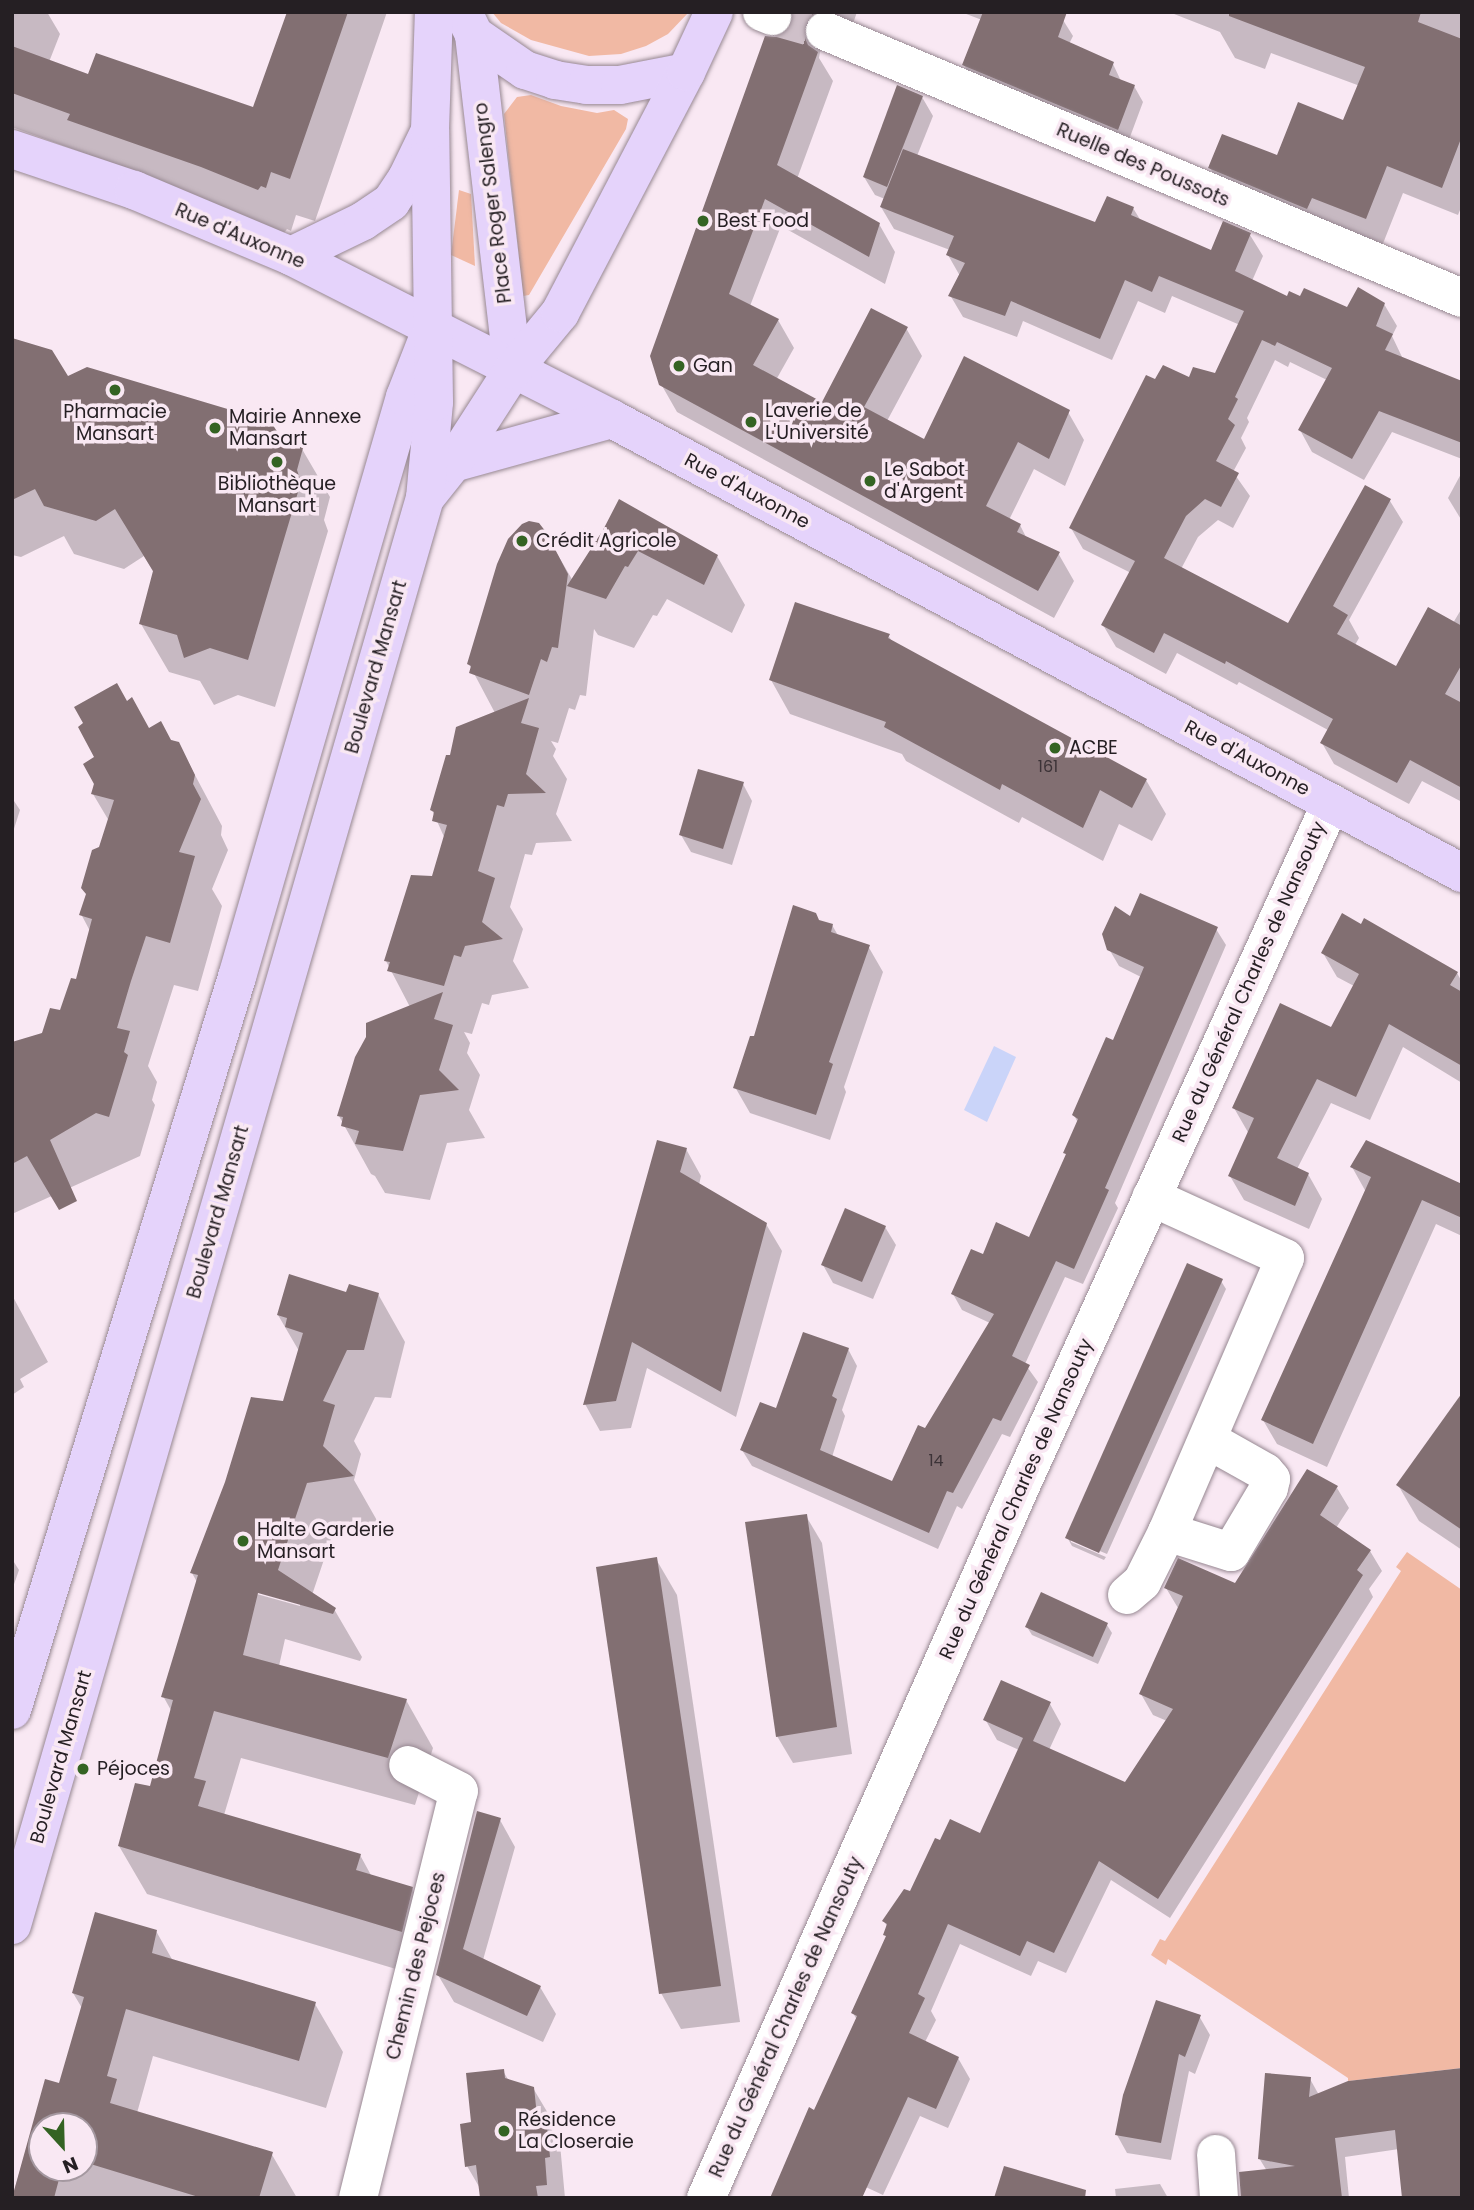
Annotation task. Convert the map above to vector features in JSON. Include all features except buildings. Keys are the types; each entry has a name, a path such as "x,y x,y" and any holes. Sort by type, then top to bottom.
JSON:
{"main road":[{"path":"425,498 434,402 430,130 434,12"},
{"path":"425,498 453,463 513,370 560,313 686,72 714,12"},
{"name":"Place Roger Salengro","path":"468,23 526,70 555,80 586,85 620,85 686,72"},
{"name":"Place Roger Salengro","path":"468,23 513,370"},
{"path":"290,256 363,221 391,202 407,178 430,130"},
{"name":"Rue d'Auxonne","path":"12,149 134,190 290,256 612,419 1462,873"},
{"path":"12,1710 237,977 405,397 432,328"},
{"path":"453,463 612,419"},
{"name":"Boulevard Mansart","path":"12,1925 425,498"}],"street":[{"name":"Ruelle des Poussots","path":"825,31 1462,298"},
{"name":"Rue du Général Charles de Nansouty","path":"706,2198 1152,1197 1331,803"},
{"path":"1127,1595 1142,1583 1167,1531 1285,1258 1152,1197"},
{"path":"1167,1531 1231,1552 1269,1488 1271,1479 1265,1472 1208,1440"},
{"name":"Chemin des Pejoces","path":"358,2198 459,1791 408,1765"},
{"path":"1216,2154 1219,2198"}],"shaded area":[{"path":"492,12 689,12 668,34 646,46 621,54 589,56 531,40 501,23"},
{"path":"531,95 561,106 597,113 614,110 628,119 626,129 529,295 523,296 504,114 517,97"},
{"path":"459,190 471,194 475,266 451,255"},
{"path":"1407,1552 1462,1590 1462,2068 1348,2081 1348,2078 1168,1959 1166,1965 1151,1955 1160,1939 1165,1941 1401,1571 1396,1567"}],"water":[{"path":"994,1046 1016,1057 987,1122 964,1110"}],"tunnel":[{"path":"772,16 825,31"}],"place":[{"name":"Best Food","path":"703,221"},
{"name":"Gan","path":"679,366"},
{"name":"Pharmacie Mansart","path":"115,390"},
{"name":"Laverie de L'Université","path":"751,422"},
{"name":"Mairie Annexe Mansart","path":"215,428"},
{"name":"Bibliothèque Mansart","path":"277,462"},
{"name":"Le Sabot d'Argent","path":"870,481"},
{"name":"Crédit Agricole","path":"522,541"},
{"name":"ACBE","path":"1055,748"},
{"name":"Halte Garderie Mansart","path":"243,1541"},
{"name":"Péjoces","path":"83,1769"},
{"name":"Résidence La Closeraie","path":"504,2131"}]}
